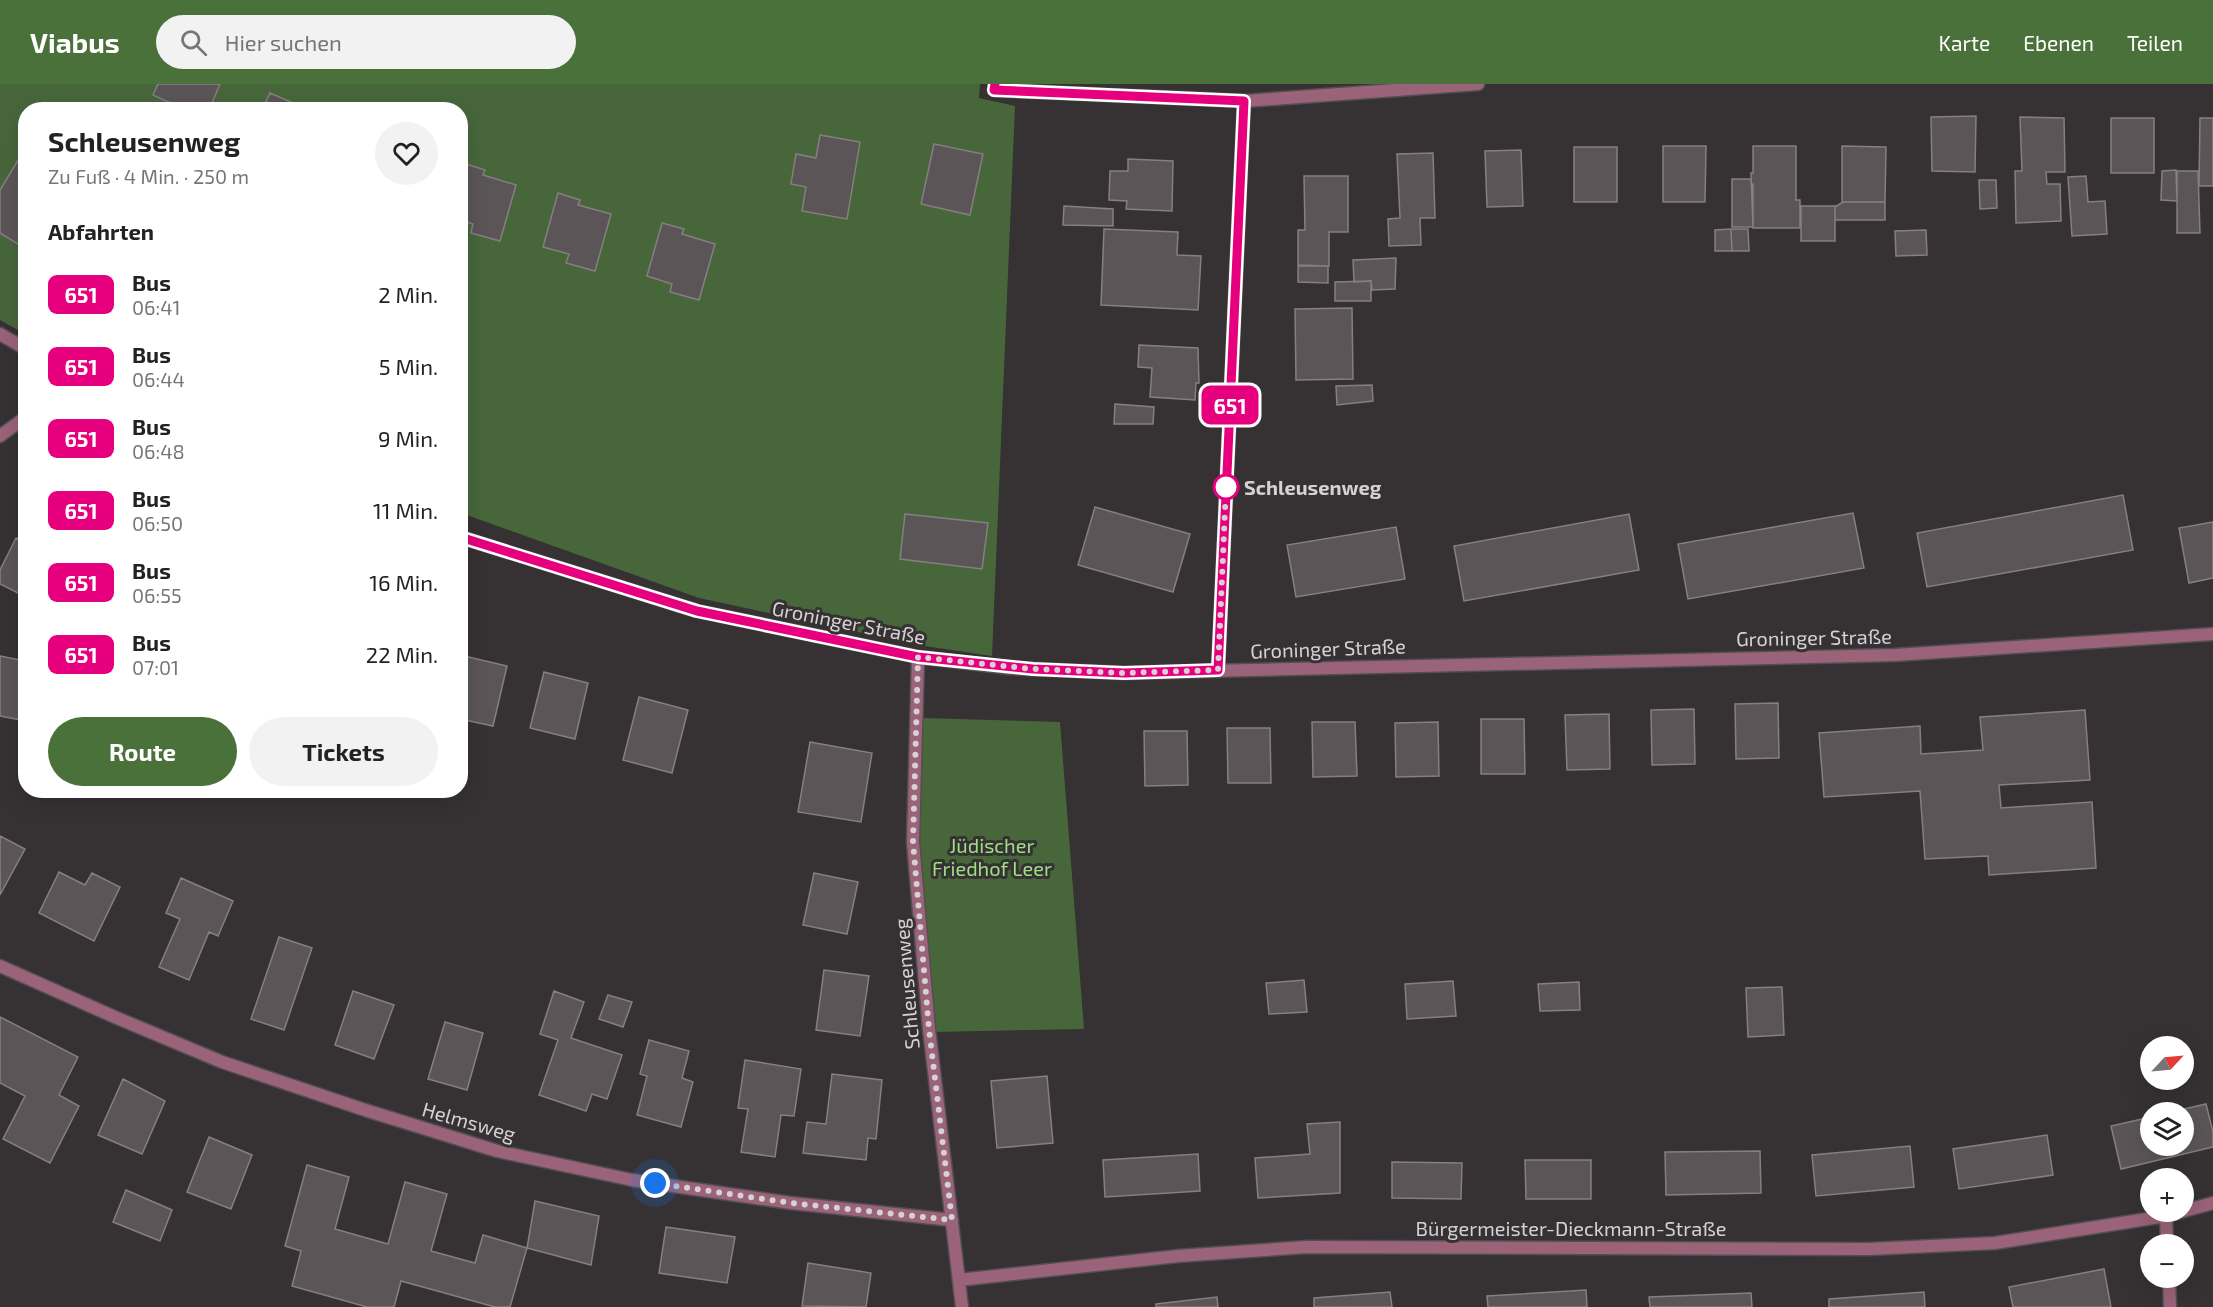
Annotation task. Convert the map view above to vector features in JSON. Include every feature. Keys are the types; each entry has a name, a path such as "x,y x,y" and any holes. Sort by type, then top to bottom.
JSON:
{"street":[{"path":"994,87 1244,101 1478,84"},
{"path":"1218,670 1244,101"},
{"path":"0,334 18,344"},
{"path":"0,436 18,423"},
{"name":"Groninger Straße","path":"468,539 697,611 918,657 1033,669 1124,673 1895,656 2213,634"},
{"name":"Schleusenweg","path":"918,657 913,842 929,1029 962,1307"},
{"name":"Helmsweg","path":"0,966 222,1062 496,1151 632,1180 791,1203 952,1220"},
{"name":"Bürgermeister-Dieckmann-Straße","path":"2194,1209 2213,1203"},
{"name":"Bürgermeister-Dieckmann-Straße","path":"959,1280 1178,1256 1307,1247 1869,1249 1984,1243 2140,1220"},
{"path":"2169,1288 2170,1307"}],"green space":[{"path":"0,84 980,84 979,98 1015,106 992,656 918,645 699,598 468,516 468,102 18,102 18,330 0,320"},
{"name":"Jüdischer Friedhof Leer","path":"923,718 1060,722 1084,1029 932,1032 913,845"}],"building":[{"path":"158,84 220,84 212,102 168,102 153,95"},
{"path":"270,93 291,102 266,102"},
{"path":"1976,116 1975,172 1932,171 1931,117"},
{"path":"2020,117 2064,118 2065,172 2046,172 2047,184 2060,184 2061,221 2016,223 2015,171 2022,171"},
{"path":"2111,118 2154,118 2154,173 2111,173"},
{"path":"2200,118 2213,118 2213,186 2199,186"},
{"path":"820,135 860,142 847,219 802,211 806,187 791,184 796,154 816,158"},
{"path":"934,144 983,154 970,215 921,204"},
{"path":"1663,146 1706,146 1705,202 1663,202"},
{"path":"1753,146 1796,146 1796,200 1800,200 1800,228 1753,228 1751,173 1753,173"},
{"path":"1842,146 1886,147 1885,202 1842,202"},
{"path":"1574,147 1617,147 1617,202 1574,202"},
{"path":"1521,150 1523,206 1487,207 1485,151"},
{"path":"1433,153 1435,218 1420,218 1421,245 1389,246 1388,219 1400,218 1397,154"},
{"path":"1128,159 1173,161 1172,211 1126,209 1127,201 1109,200 1110,171 1128,171"},
{"path":"18,160 18,244 0,233 0,190"},
{"path":"468,165 485,170 483,175 516,185 500,241 471,233 473,224 468,222"},
{"path":"2176,170 2177,201 2161,200 2162,171"},
{"path":"2177,171 2198,171 2200,233 2177,233"},
{"path":"1304,176 1348,176 1348,232 1329,232 1329,266 1298,266 1298,230 1305,230"},
{"path":"2086,176 2088,202 2105,201 2107,234 2072,236 2068,177"},
{"path":"1732,179 1751,179 1753,227 1732,227"},
{"path":"1979,180 1996,180 1997,208 1980,209"},
{"path":"558,193 580,200 578,205 611,214 595,271 566,263 569,254 543,247"},
{"path":"1843,202 1885,202 1885,220 1835,220 1835,207"},
{"path":"1064,206 1113,209 1113,226 1063,225"},
{"path":"1801,206 1835,206 1835,241 1801,241"},
{"path":"662,223 684,229 682,234 715,244 699,300 670,292 672,284 647,276"},
{"path":"1104,229 1178,232 1177,255 1201,256 1198,310 1101,305"},
{"path":"1731,229 1748,229 1749,251 1732,251"},
{"path":"1731,229 1732,251 1715,251 1715,230"},
{"path":"1926,230 1927,255 1896,256 1895,231"},
{"path":"1396,258 1395,289 1372,290 1371,281 1354,282 1353,260"},
{"path":"1298,265 1328,266 1328,283 1298,282"},
{"path":"1371,281 1371,301 1335,301 1335,282"},
{"path":"1352,308 1353,379 1296,380 1295,309"},
{"path":"1139,345 1198,348 1199,383 1196,383 1195,400 1150,397 1152,368 1138,367"},
{"path":"1372,385 1373,401 1337,405 1336,386"},
{"path":"1115,404 1154,407 1153,424 1114,424"},
{"path":"2123,495 2133,550 1927,587 1917,533"},
{"path":"1095,507 1190,534 1173,592 1078,565"},
{"path":"1853,513 1864,568 1688,599 1678,544"},
{"path":"905,514 988,523 982,569 900,559"},
{"path":"1629,514 1639,570 1464,601 1454,546"},
{"path":"2213,522 2213,578 2189,583 2179,528"},
{"path":"1396,527 1405,579 1296,597 1287,545"},
{"path":"16,538 18,539 18,593 0,584 0,570"},
{"path":"0,656 18,659 18,719 0,716"},
{"path":"468,657 507,666 493,726 468,721"},
{"path":"544,672 588,683 575,739 530,728"},
{"path":"639,697 688,710 672,773 623,760"},
{"path":"1778,703 1779,758 1736,759 1735,704"},
{"path":"1694,709 1695,764 1652,765 1651,710"},
{"path":"2085,710 2090,780 1999,785 2001,808 2092,802 2096,868 1989,875 1988,856 1925,859 1920,791 1824,797 1819,733 1920,726 1921,754 1983,750 1980,717"},
{"path":"1609,714 1610,769 1567,770 1565,715"},
{"path":"1481,719 1524,719 1525,774 1481,774"},
{"path":"1312,722 1355,722 1357,776 1313,777"},
{"path":"1438,722 1439,776 1396,777 1395,723"},
{"path":"1227,728 1270,728 1271,783 1228,783"},
{"path":"1144,731 1187,731 1188,785 1145,786"},
{"path":"810,742 872,753 861,822 798,812"},
{"path":"0,836 25,849 0,895"},
{"path":"59,872 85,885 92,873 120,887 94,941 39,913"},
{"path":"814,873 858,882 847,934 803,925"},
{"path":"181,878 233,901 218,936 209,932 189,980 159,967 180,919 166,913"},
{"path":"279,937 312,948 284,1030 251,1019"},
{"path":"824,970 869,976 860,1036 816,1030"},
{"path":"1304,980 1307,1012 1269,1014 1266,983"},
{"path":"1453,981 1456,1016 1407,1019 1405,984"},
{"path":"1579,982 1580,1010 1540,1011 1538,984"},
{"path":"1782,987 1784,1035 1748,1037 1746,988"},
{"path":"353,991 394,1005 374,1059 335,1045"},
{"path":"554,991 584,1002 571,1038 622,1055 607,1099 592,1094 586,1111 539,1095 558,1040 540,1034"},
{"path":"608,995 632,1002 623,1027 599,1019"},
{"path":"0,1017 78,1057 59,1095 79,1106 50,1163 3,1139 25,1096 0,1083"},
{"path":"445,1022 483,1033 467,1090 428,1079"},
{"path":"649,1040 689,1051 682,1078 693,1082 681,1127 637,1115 647,1076 640,1074"},
{"path":"745,1060 801,1069 794,1116 781,1115 775,1157 741,1152 748,1109 738,1108"},
{"path":"832,1074 882,1080 876,1139 868,1138 866,1160 803,1153 807,1122 826,1124"},
{"path":"1047,1076 1053,1143 997,1148 991,1081"},
{"path":"123,1079 165,1101 142,1154 98,1135"},
{"path":"2206,1104 2213,1132 2213,1147 2194,1152 2194,1107"},
{"path":"2140,1119 2140,1156 2175,1156 2121,1169 2111,1126"},
{"path":"1340,1122 1340,1193 1258,1198 1255,1158 1310,1154 1307,1124"},
{"path":"2047,1135 2053,1175 1959,1189 1953,1149"},
{"path":"209,1137 252,1155 231,1209 187,1192"},
{"path":"1910,1146 1914,1187 1816,1196 1812,1155"},
{"path":"1760,1151 1761,1193 1666,1195 1665,1152"},
{"path":"1198,1154 1200,1191 1105,1197 1103,1160"},
{"path":"1525,1160 1591,1160 1591,1199 1526,1199"},
{"path":"1392,1162 1462,1163 1461,1199 1392,1198"},
{"path":"307,1165 349,1177 335,1229 388,1244 405,1182 447,1194 431,1251 475,1263 483,1235 527,1248 510,1307 495,1307 401,1281 394,1307 367,1307 292,1286 301,1251 285,1246"},
{"path":"126,1190 172,1210 160,1241 113,1222"},
{"path":"535,1201 599,1216 591,1265 527,1248"},
{"path":"666,1227 735,1237 727,1283 659,1273"},
{"path":"808,1263 871,1273 866,1307 802,1306"},
{"path":"2104,1269 2111,1307 2013,1307 2009,1287"},
{"path":"1586,1290 1587,1307 1488,1307 1487,1296"},
{"path":"1390,1292 1392,1307 1314,1307 1314,1298"},
{"path":"1924,1292 1925,1307 1829,1307 1829,1299"},
{"path":"1751,1293 1752,1307 1650,1307 1649,1297"},
{"path":"1217,1297 1218,1307 1156,1307 1156,1304"}],"bus line":[{"name":"651","path":"468,539 697,611 918,657 1010,668 1124,673 1218,670 1244,101 994,90 995,84"}],"place":[{"name":"Schleusenweg","path":"1226,487"}],"route":[{"path":"655,1183 791,1203 952,1220 929,1029 913,842 918,657 1010,668 1124,673 1218,670 1226,487"}]}
